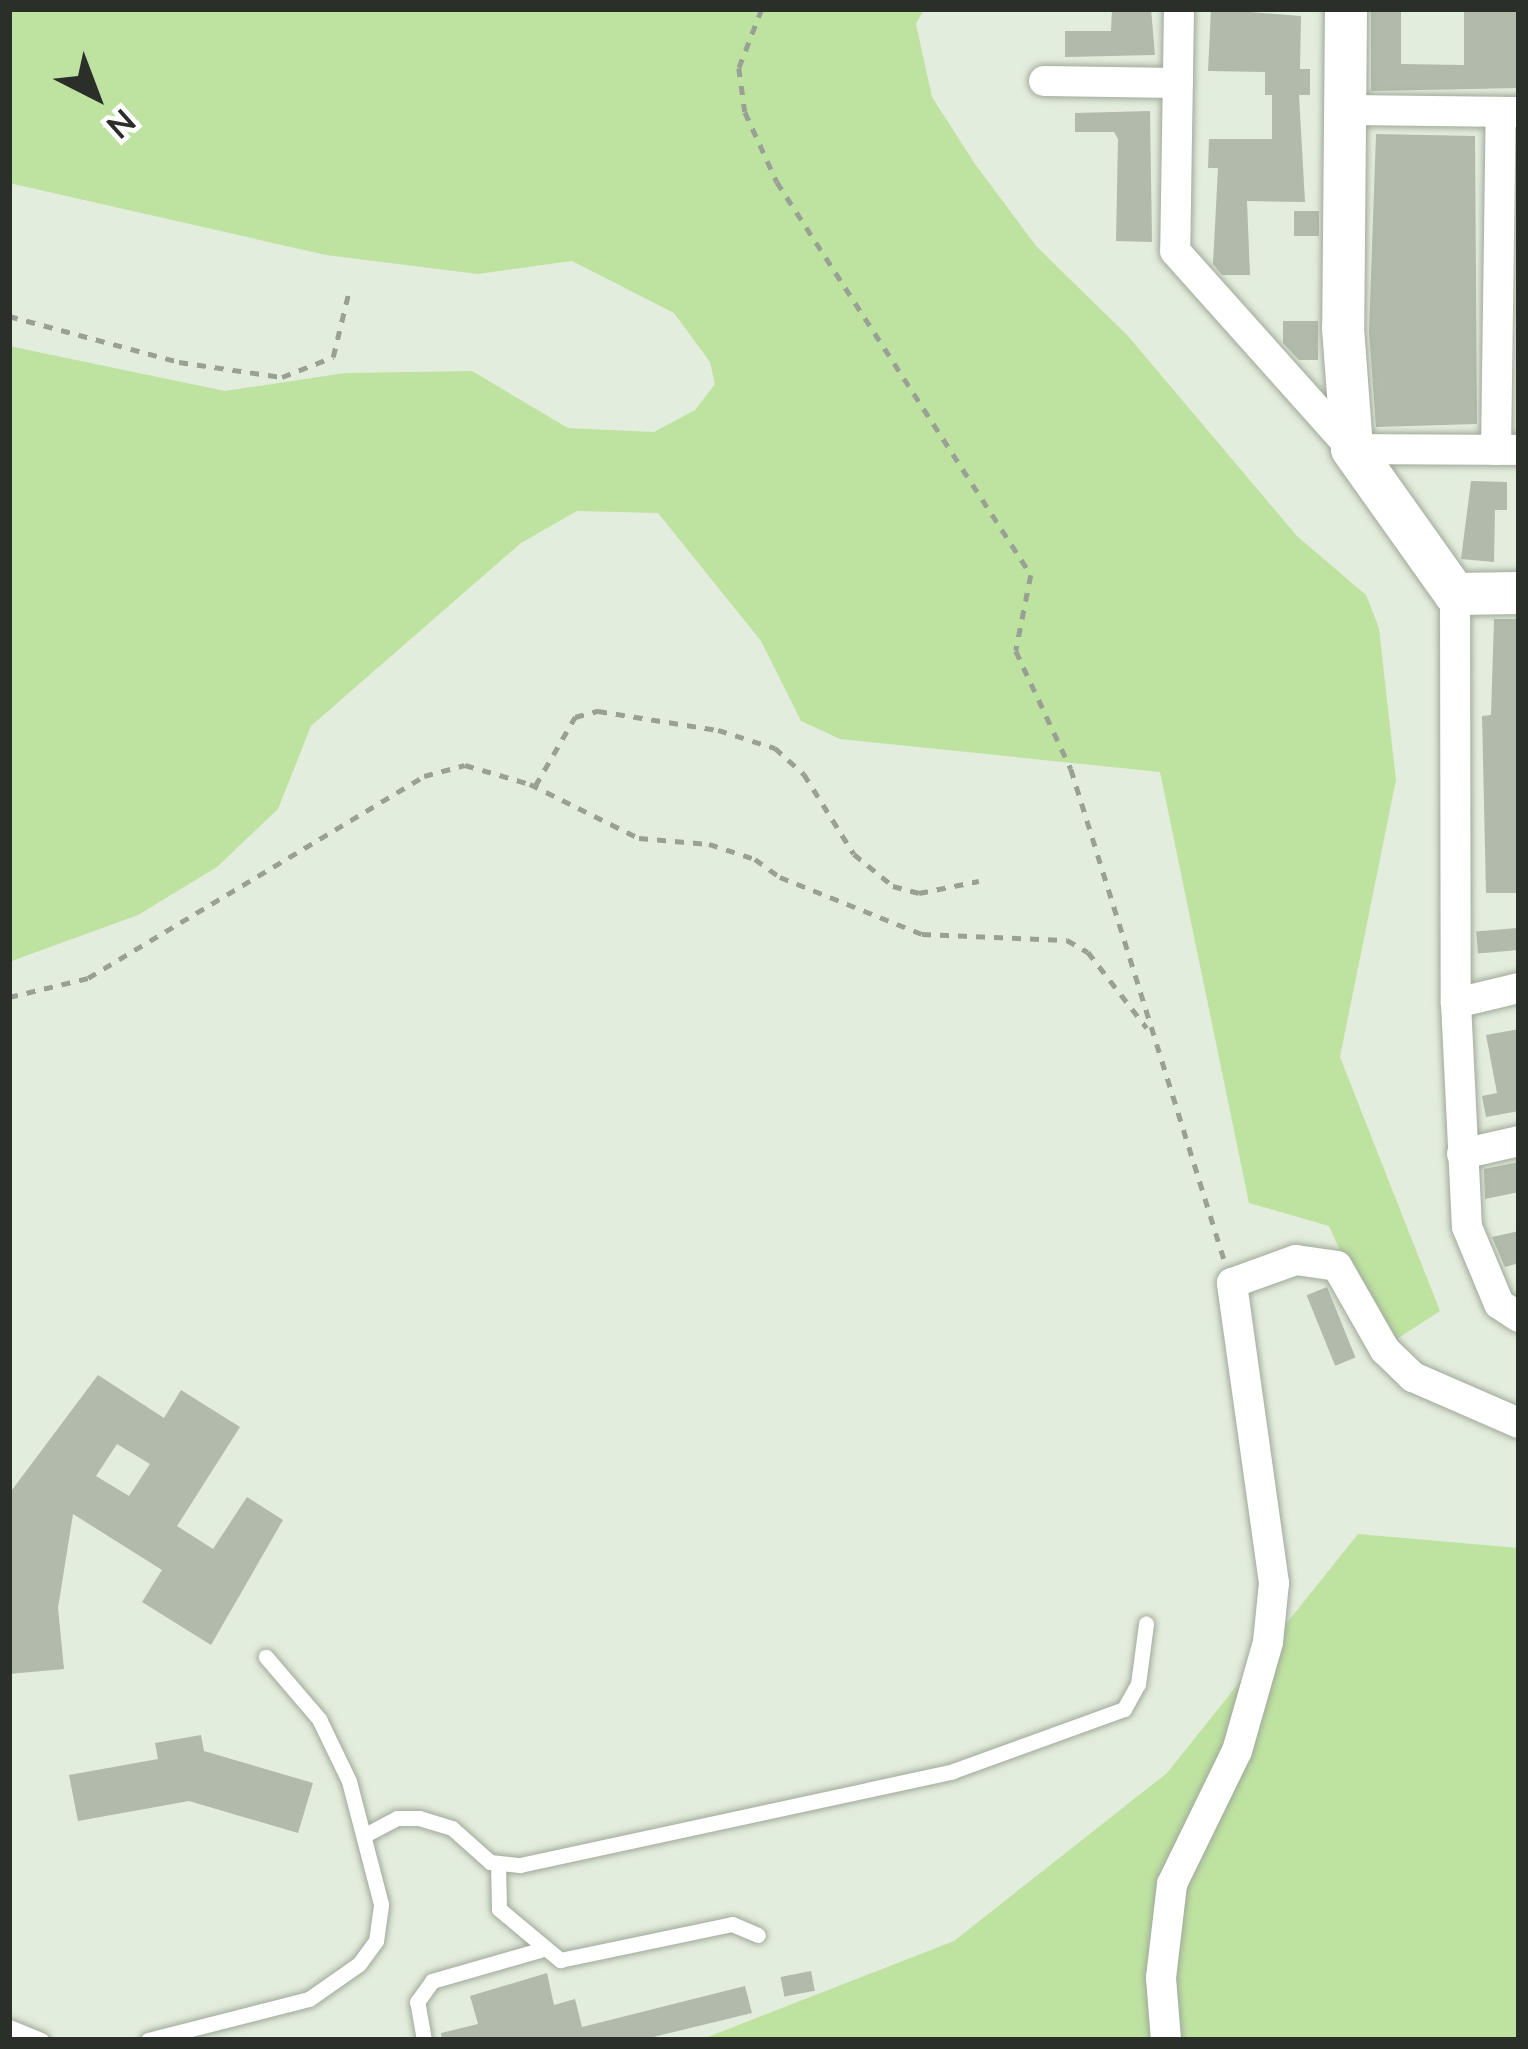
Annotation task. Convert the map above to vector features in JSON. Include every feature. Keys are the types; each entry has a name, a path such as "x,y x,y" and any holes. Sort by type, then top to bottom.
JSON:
{"street":[{"path":"1179,9 1175,251 1352,449 1455,594 1456,1003 1467,1227 1512,1307"},
{"path":"1346,9 1343,328 1352,449"},
{"path":"1043,81 1178,83"},
{"path":"1346,110 1510,112 1508,450 1352,449"},
{"path":"1455,594 1519,593"},
{"path":"1456,1003 1519,988"},
{"path":"1462,1154 1519,1141"},
{"path":"1166,2040 1161,1978 1172,1884 1237,1751 1268,1642 1274,1583 1232,1283 1296,1260 1337,1266 1385,1350 1413,1377 1519,1423"}],"lane":[{"path":"365,1835 398,1818 419,1818 452,1828 498,1864 811,1807 1105,1721 1135,1696 1146,1624"},
{"path":"148,2040 309,2000 359,1964 376,1941 381,1904 365,1835 319,1719 266,1657"},
{"path":"498,1864 499,1909 540,1950 560,1960 592,1958 732,1924 758,1935"},
{"path":"424,2040 417,2002 432,1981 540,1950"},
{"path":"9,2027 42,2040"}],"path":[{"path":"763,9 739,68 745,112 832,272 1031,575 1016,651 1071,769 1147,1028 1232,1283"},
{"path":"9,316 179,362 282,377 333,357 349,291"},
{"path":"535,786 563,725 575,717 598,712 718,730 775,748 804,774 854,854 893,886 919,893 979,880"},
{"path":"9,997 88,978 424,776 465,765 535,786 639,838 709,844 755,859 780,877 922,934 963,941 1047,934 1076,944 1147,1028"}],"green space":[{"path":"9,9 924,9 916,24 932,97 1037,247 1128,336 1297,536 1366,595 1379,628 1396,780 1340,1057 1440,1311 1383,1348 1329,1226 1249,1203 1160,772 840,739 801,721 761,641 658,513 577,511 521,543 311,726 278,809 217,867 138,915 9,962 9,346 225,391 345,373 472,371 568,428 654,432 695,410 715,384 710,362 674,313 572,261 478,274 326,255 9,183"},
{"path":"1358,1534 1519,1548 1519,2040 700,2040 954,1941 1167,1773"}],"building":[{"path":"1112,9 1151,9 1155,55 1065,57 1065,31 1111,31"},
{"path":"1211,9 1301,16 1300,69 1310,69 1310,95 1299,95 1305,202 1247,201 1250,275 1222,275 1213,264 1218,168 1208,168 1209,139 1272,139 1272,95 1265,95 1265,72 1208,71"},
{"path":"1371,9 1401,9 1401,64 1464,65 1464,9 1519,9 1519,88 1371,91"},
{"path":"1150,111 1152,242 1116,241 1118,139 1114,132 1075,132 1075,113"},
{"path":"1376,134 1475,136 1477,424 1376,427 1369,332"},
{"path":"1294,211 1319,211 1319,236 1294,236"},
{"path":"1283,321 1318,321 1318,360 1299,360 1283,343"},
{"path":"1471,481 1507,482 1507,510 1495,510 1494,562 1461,559"},
{"path":"1494,619 1519,619 1519,893 1486,893 1482,716 1491,715"},
{"path":"1517,928 1519,950 1478,953 1476,932"},
{"path":"1519,1029 1519,1111 1486,1117 1482,1096 1497,1093 1486,1035"},
{"path":"1519,1162 1519,1192 1485,1199 1484,1169"},
{"path":"1519,1231 1519,1263 1505,1267 1492,1237"},
{"path":"1327,1287 1355,1357 1335,1366 1307,1295"},
{"path":"98,1375 164,1418 181,1390 240,1427 177,1526 213,1549 247,1497 283,1520 211,1645 142,1602 162,1570 73,1514 58,1608 64,1669 9,1674 9,1494","holes":["117,1444 150,1464 129,1496 96,1476"]},
{"path":"201,1735 204,1751 313,1783 298,1833 189,1801 78,1821 69,1775 158,1759 155,1743"},
{"path":"811,1971 815,1991 784,1997 781,1977"},
{"path":"547,1973 554,2005 575,1999 582,2027 745,1986 752,2013 641,2040 442,2040 441,2033 478,2024 470,1996"}]}
